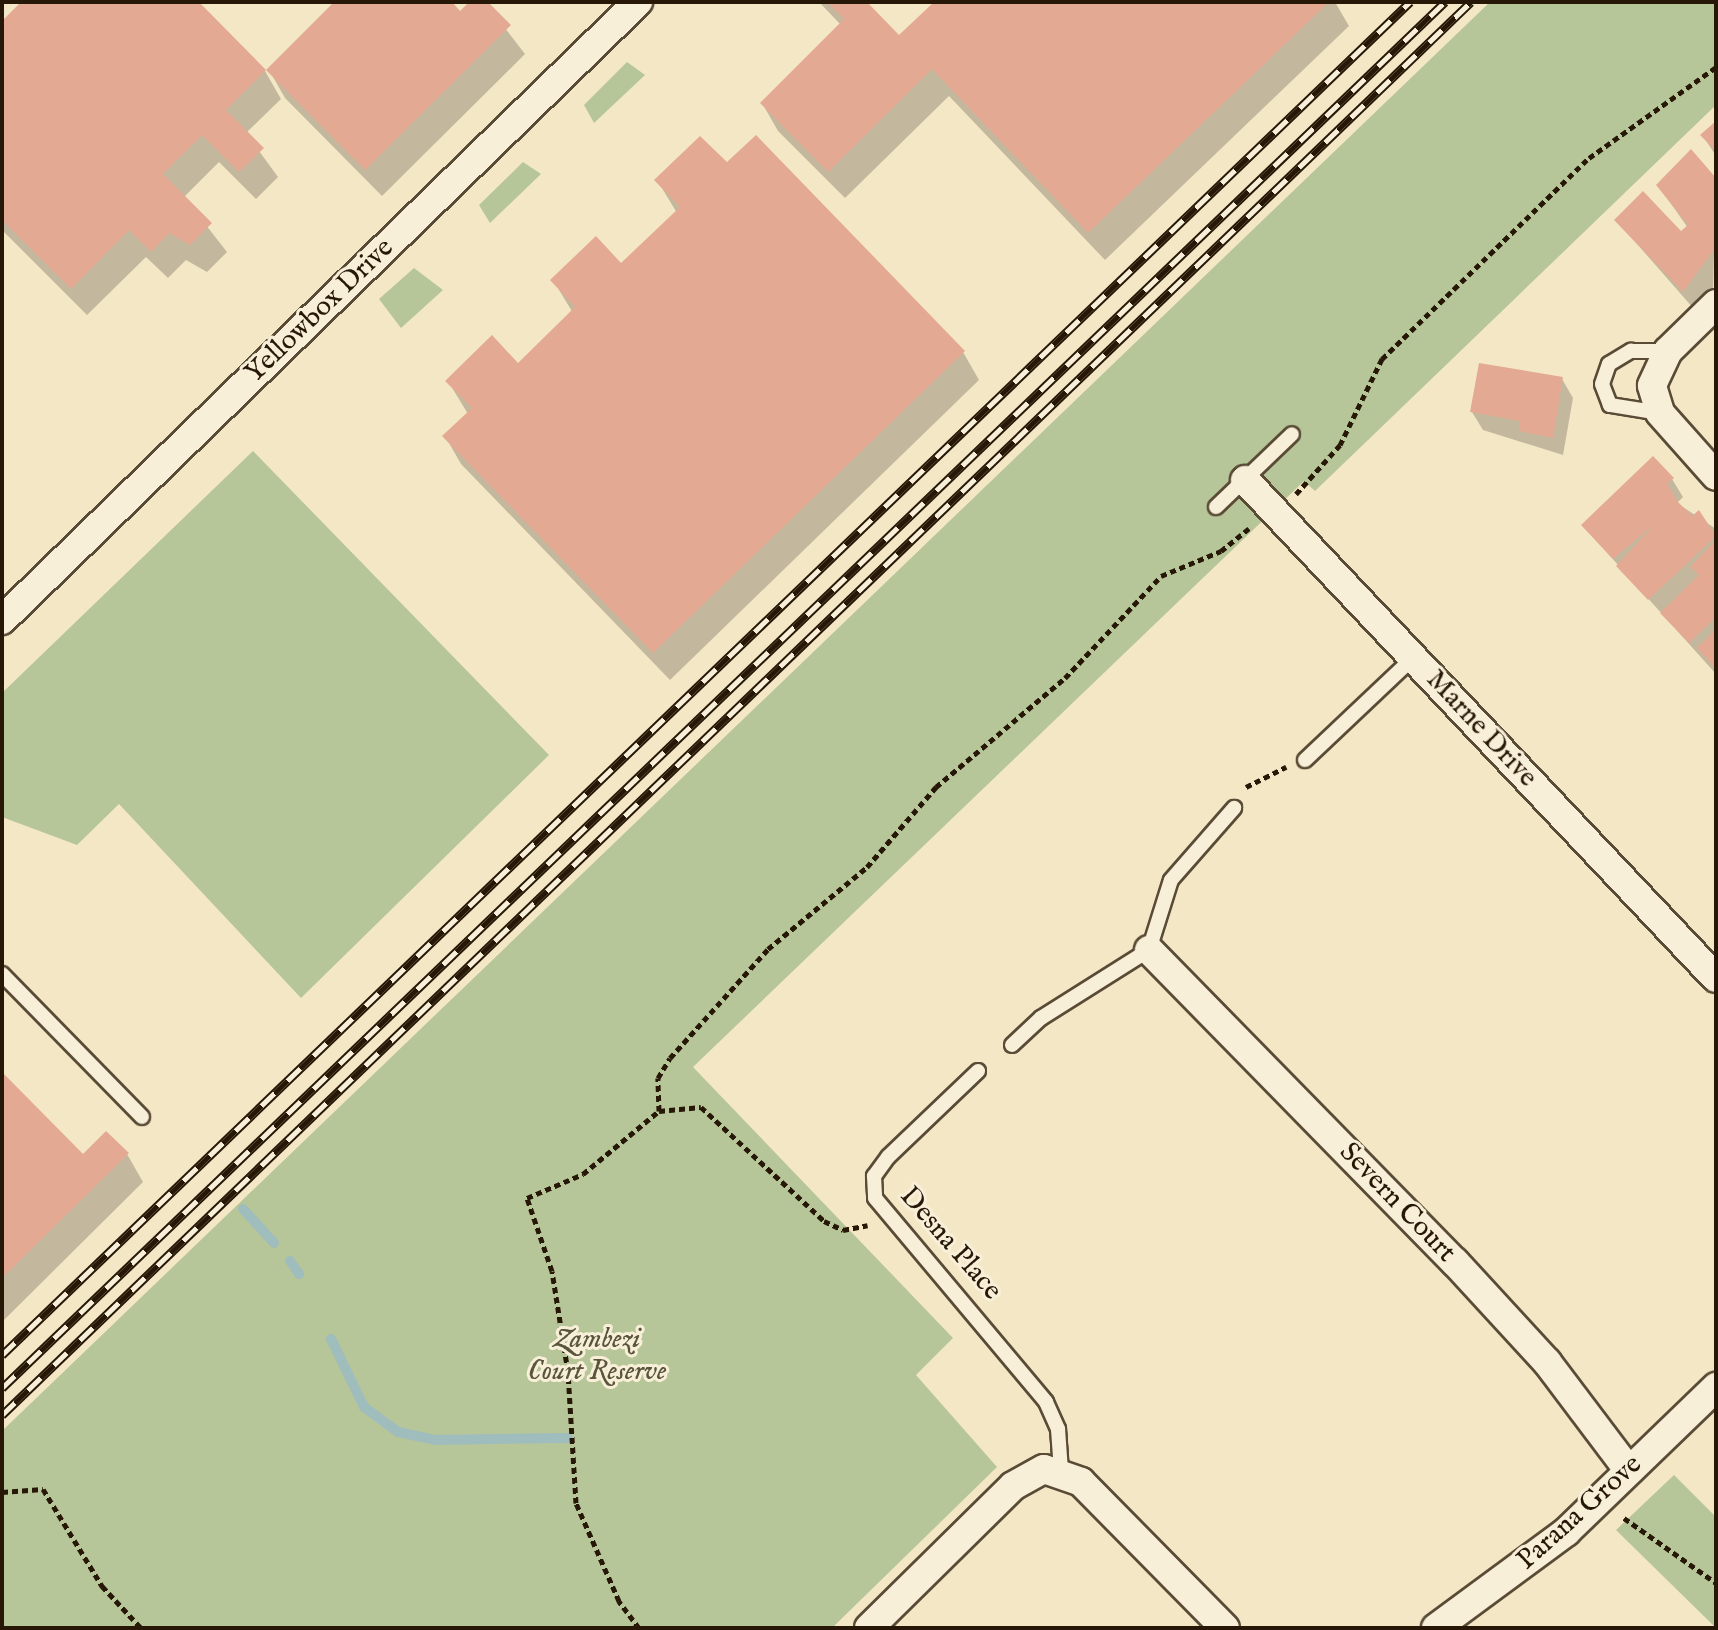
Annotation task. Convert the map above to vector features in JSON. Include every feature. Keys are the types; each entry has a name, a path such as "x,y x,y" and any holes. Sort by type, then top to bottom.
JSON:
{"street":[{"name":"Yellowbox Drive","path":"2,620 638,2"},
{"path":"1716,304 1668,351 1652,386 1660,413 1716,476"},
{"name":"Marne Drive","path":"1245,480 1716,978"},
{"name":"Severn Court","path":"1149,950 1455,1262 1547,1362 1629,1471"},
{"name":"Parana Grove","path":"1436,1628 1605,1494 1716,1387"},
{"path":"869,1628 1013,1486 1044,1469 1061,1471 1081,1482 1225,1628"}],"lane":[{"path":"1660,413 1610,405 1602,384 1609,364 1631,351 1668,351"},
{"path":"1216,507 1292,434"},
{"path":"1305,760 1413,658"},
{"path":"1012,1045 1041,1018 1149,950 1171,880 1234,808"},
{"path":"2,974 142,1117"},
{"name":"Desna Place","path":"978,1071 874,1176 883,1214 1012,1354 1046,1402 1058,1429 1061,1471"}],"path":[{"path":"659,1111 658,1078 670,1058 768,949 867,867 936,787 1065,678 1161,576 1221,551 1272,509 1306,488 1340,445 1382,359 1589,158 1716,67"},
{"path":"1234,808 1234,795 1305,760"},
{"path":"639,1628 619,1601 576,1503 561,1329 527,1198 583,1174 659,1111 701,1107 720,1118 824,1221 858,1229 883,1214"},
{"path":"2,1492 43,1489 102,1586 141,1628"},
{"path":"1605,1494 1648,1542 1683,1556 1716,1583"}],"green space":[{"name":"Zambezi Court Reserve","path":"1490,2 1716,2 1716,105 1315,491 1304,481 693,1067 953,1338 916,1375 997,1467 832,1628 2,1628 2,1431"},
{"path":"627,62 645,75 594,123 584,105"},
{"path":"523,162 541,174 490,223 479,205"},
{"path":"414,268 443,290 401,328 379,299"},
{"path":"253,451 549,755 301,998 119,804 77,845 2,817 2,693"},
{"path":"1674,1475 1716,1517 1716,1628 1616,1530"}],"building":[{"path":"21,2 199,2 266,70 226,110 264,148 239,172 202,135 163,174 212,223 190,245 169,233 151,252 129,230 71,289 2,220 2,21"},
{"path":"334,2 452,2 460,11 469,2 488,2 511,25 365,170 266,70"},
{"path":"827,2 867,2 899,35 934,2 1329,2 1088,233 932,69 828,172 760,103 844,19"},
{"path":"1716,121 1716,151 1700,135"},
{"path":"756,135 965,351 653,653 442,436 472,408 445,381 492,335 518,363 575,307 550,280 596,236 621,263 680,207 654,180 700,136 727,162"},
{"path":"1691,149 1716,178 1716,247 1683,292 1614,220 1643,191 1681,231 1688,225 1656,185"},
{"path":"1479,363 1563,377 1553,438 1519,431 1520,421 1470,412"},
{"path":"1653,456 1674,478 1667,484 1678,502 1692,516 1699,510 1716,536 1648,600 1616,566 1655,524 1613,559 1581,525"},
{"path":"1716,540 1716,617 1689,643 1660,613 1699,575 1690,567"},
{"path":"1716,629 1716,669 1697,648"},
{"path":"2,1072 83,1154 106,1131 129,1153 2,1278"}],"waterway":[{"path":"243,1209 274,1243"},
{"path":"290,1261 299,1274"},
{"path":"331,1339 364,1407 398,1432 435,1440 568,1438"}],"railway":[{"path":"2,1355 1410,2"},
{"path":"2,1388 1445,2"},
{"path":"2,1415 1471,2"}]}
